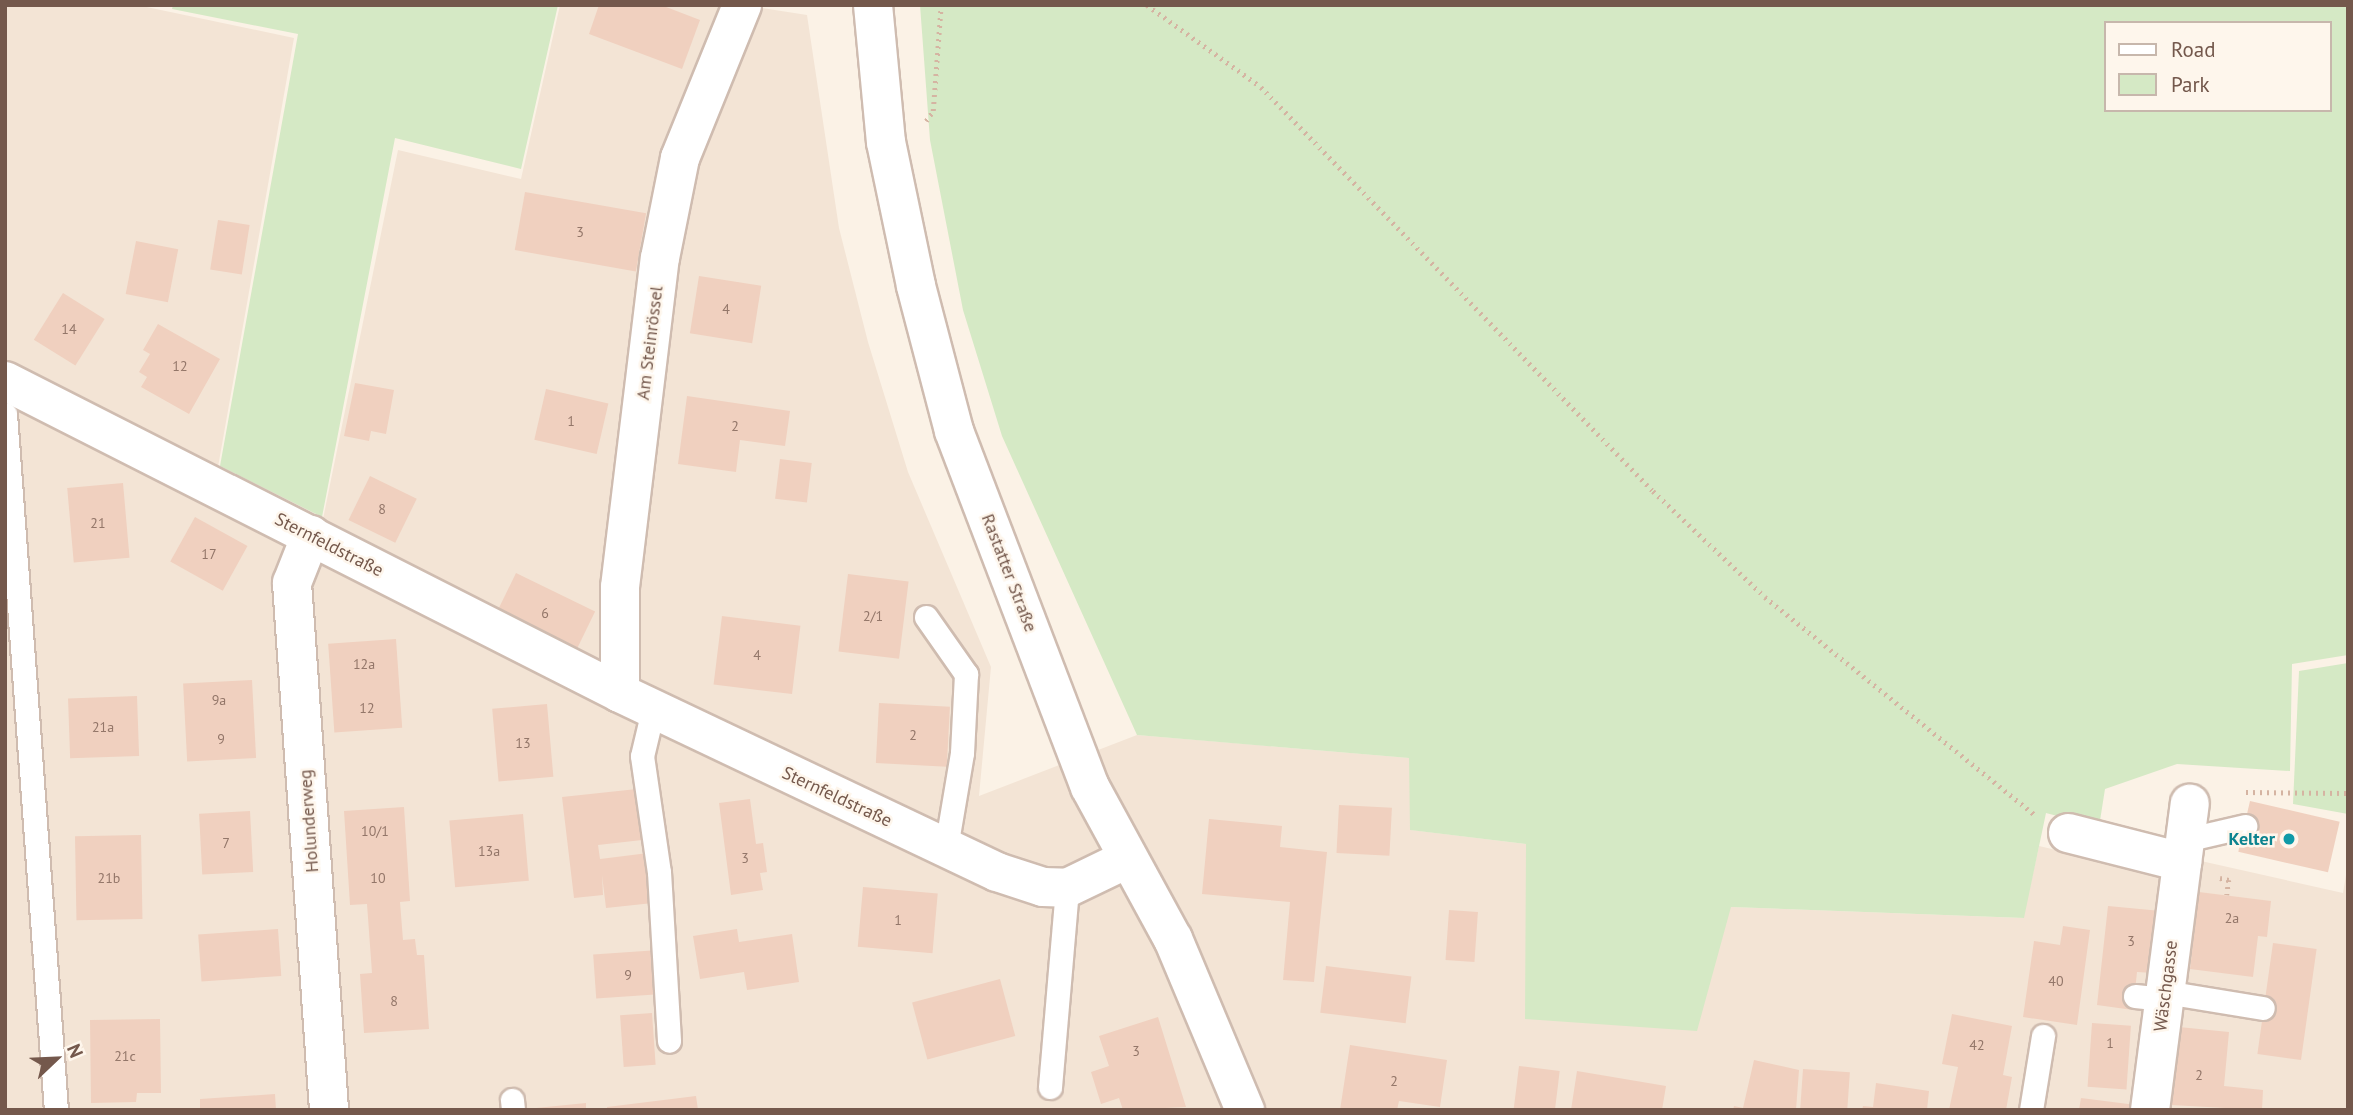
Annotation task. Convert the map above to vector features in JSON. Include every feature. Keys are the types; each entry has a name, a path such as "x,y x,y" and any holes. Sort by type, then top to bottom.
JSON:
{"street":[{"name":"Am Steinrössel","path":"636,702 620,587 660,258 680,158 742,5"},
{"name":"Rastatter Straße","path":"873,5 886,142 916,286 954,431 1090,787 1173,939 1245,1110"},
{"name":"Sternfeldstraße","path":"5,381 636,702 1009,876 1043,887 1067,888"},
{"name":"Holunderweg","path":"311,535 292,583 330,1110"},
{"path":"2068,833 2186,835"},
{"name":"Wäschgasse","path":"2150,1110 2155,996 2186,835"},
{"path":"1067,888 1127,859"}],"lane":[{"path":"5,414 56,1110"},
{"path":"926,617 966,674 962,752 946,848"},
{"path":"636,702 659,872 669,1041"},
{"path":"2186,835 2245,826"},
{"path":"1050,1087 1067,888"},
{"path":"2155,996 2263,1008"},
{"path":"2031,1110 2043,1036"}],"path":[{"path":"886,142 921,126 933,111 941,5"},
{"path":"1147,5 1261,87 1653,491 1765,597 2049,826 2068,833"},
{"path":"2186,835 2255,790 2348,793"},
{"path":"2227,895 2229,880"}],"shaded area":[{"path":"5,5 137,5 294,38 218,467 323,519 398,150 521,179 560,5 743,5 807,15 839,228 868,342 908,472 991,667 979,796 1137,735 1410,758 1411,830 1526,844 1731,907 2023,918 2039,846 2197,883 2201,861 2343,893 2348,863 2348,1110 5,1110"}],"green space":[{"path":"173,5 558,5 521,169 395,138 322,517 220,466 298,34 172,9"},
{"path":"920,5 2348,5 2348,655 2292,664 2290,771 2177,764 2105,789 2099,827 2046,813 2024,918 1731,907 1697,1031 1525,1019 1526,844 1410,830 1409,758 1137,735 1002,436 963,310 930,140"},
{"path":"2348,663 2348,814 2293,804 2299,671"}],"building":[{"path":"599,5 661,5 700,20 682,69 589,34"},
{"path":"525,192 646,213 636,271 515,250"},
{"path":"218,220 250,225 242,274 210,269"},
{"path":"136,241 178,249 168,302 126,294"},
{"path":"699,276 761,286 752,343 690,333"},
{"path":"63,293 105,319 75,366 34,340"},
{"path":"158,324 220,359 189,414 141,387 147,377 139,372 150,354 143,350"},
{"path":"355,383 394,390 386,434 371,431 369,441 344,436"},
{"path":"546,389 608,403 597,454 534,440"},
{"path":"687,396 790,411 785,446 740,440 736,472 678,464"},
{"path":"780,459 812,463 807,503 775,499"},
{"path":"370,476 417,499 395,543 349,520"},
{"path":"123,483 130,558 74,563 67,488"},
{"path":"195,517 247,546 223,591 170,562"},
{"path":"516,573 595,612 575,653 496,614"},
{"path":"848,574 909,581 899,659 838,651"},
{"path":"722,616 800,626 792,694 714,684"},
{"path":"396,639 402,728 334,733 328,644"},
{"path":"252,680 256,758 187,762 183,684"},
{"path":"137,696 139,756 70,758 68,698"},
{"path":"879,703 950,707 947,767 876,763"},
{"path":"547,704 553,777 499,782 492,709"},
{"path":"637,789 642,840 598,845 600,859 648,853 653,903 606,908 602,875 603,895 574,898 562,797"},
{"path":"750,799 756,844 763,843 767,872 760,873 763,890 731,895 719,803"},
{"name":"Kelter","path":"2250,801 2340,822 2328,872 2238,852"},
{"path":"1339,805 1392,808 1389,856 1336,853"},
{"path":"404,807 410,901 400,902 403,940 415,939 417,955 424,955 429,1029 364,1033 360,974 372,973 367,904 350,905 344,811"},
{"path":"250,811 253,872 202,875 199,814"},
{"path":"523,814 529,881 455,887 449,820"},
{"path":"1209,819 1282,826 1280,847 1327,852 1314,982 1283,980 1290,902 1202,894"},
{"path":"141,835 142,919 76,920 75,836"},
{"path":"863,887 938,894 932,953 858,947"},
{"path":"2199,892 2271,901 2267,937 2258,936 2253,977 2190,969"},
{"path":"2108,906 2161,911 2154,973 2137,972 2133,1010 2097,1005"},
{"path":"1449,910 1478,912 1474,962 1446,960"},
{"path":"2063,926 2090,930 2077,1025 2023,1017 2034,941 2060,945"},
{"path":"278,929 281,976 201,981 198,935"},
{"path":"737,929 739,942 792,934 799,982 747,990 744,972 700,979 693,936"},
{"path":"2273,943 2317,949 2301,1060 2257,1054"},
{"path":"659,950 662,994 596,998 593,955"},
{"path":"1326,966 1411,976 1406,1023 1320,1013"},
{"path":"1000,979 1015,1036 927,1060 912,1003"},
{"path":"652,1013 656,1065 624,1067 620,1015"},
{"path":"1952,1014 2012,1026 2003,1075 2012,1077 2006,1110 1949,1110 1958,1067 1942,1064"},
{"path":"1158,1017 1186,1107 1123,1110 1119,1098 1101,1104 1091,1072 1109,1066 1099,1036"},
{"path":"160,1019 161,1093 137,1093 136,1102 91,1103 90,1020"},
{"path":"2092,1023 2131,1026 2126,1090 2088,1087"},
{"path":"2179,1027 2229,1032 2224,1086 2263,1090 2262,1110 2171,1105"},
{"path":"1350,1045 1447,1060 1440,1107 1399,1101 1397,1110 1340,1110"},
{"path":"1754,1060 1799,1070 1796,1110 1733,1110 1734,1106 1743,1108"},
{"path":"1519,1066 1560,1071 1555,1110 1514,1110"},
{"path":"1803,1069 1850,1072 1847,1110 1800,1110"},
{"path":"1577,1071 1666,1086 1662,1110 1571,1110"},
{"path":"1876,1083 1929,1091 1927,1110 1862,1110 1863,1106 1873,1107"},
{"path":"275,1094 276,1110 200,1110 200,1099"},
{"path":"696,1096 698,1110 607,1110 607,1107"},
{"path":"2081,1098 2144,1106 2144,1110 2079,1110"},
{"path":"586,1103 586,1110 536,1110 536,1108"}],"place":[{"name":"Kelter","path":"2289,839"}]}
